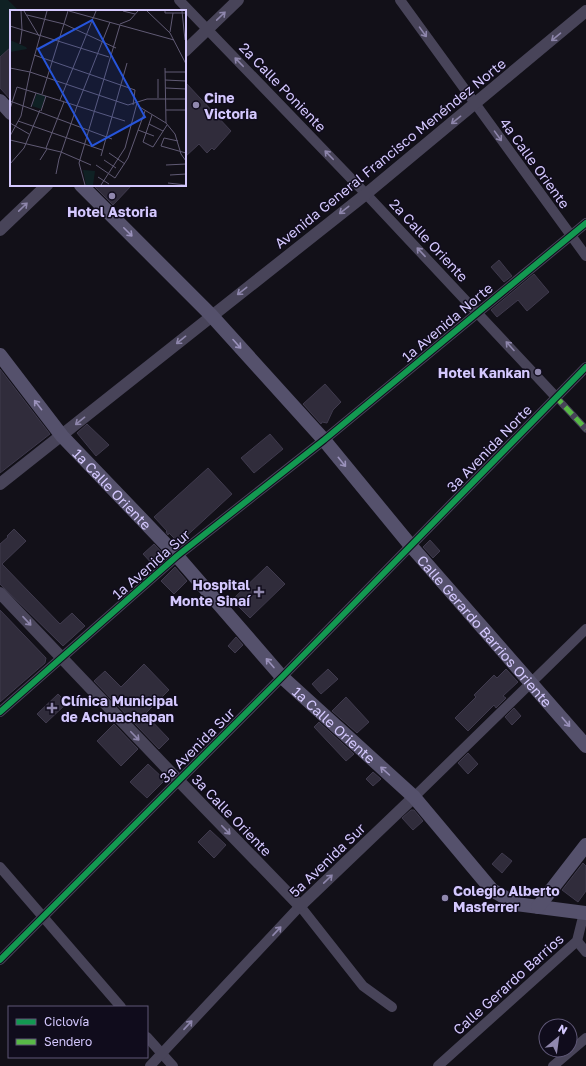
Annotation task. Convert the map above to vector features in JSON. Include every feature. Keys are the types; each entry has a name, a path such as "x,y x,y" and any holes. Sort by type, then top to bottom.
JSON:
{"main road":[{"path":"0,101 10,112"},
{"name":"Calle Gerardo Barrios Oriente","path":"82,186 211,315 324,440 411,546 532,682 586,746"},
{"name":"1a Calle Oriente","path":"0,355 62,436 177,556 282,677 414,798 492,890 516,904 585,913"},
{"path":"538,907 586,845"}],"street":[{"name":"2a Calle Poniente","path":"179,0 366,194"},
{"path":"186,50 238,0"},
{"name":"4a Calle Oriente","path":"400,0 586,256"},
{"name":"Avenida General Francisco Menéndez Norte","path":"0,484 62,436 211,315 366,194 586,11"},
{"path":"0,230 46,186"},
{"name":"2a Calle Oriente","path":"366,194 586,429"},
{"name":"1a Avenida Norte","path":"324,440 586,223"},
{"name":"3a Avenida Norte","path":"411,546 555,396 586,367"},
{"name":"1a Avenida Sur","path":"0,712 177,556 324,440"},
{"name":"3a Avenida Sur","path":"0,960 411,546"},
{"name":"3a Calle Oriente","path":"0,593 300,906 363,986 392,1006"},
{"name":"5a Avenida Sur","path":"150,1066 300,906 414,798 586,629"},
{"path":"0,867 120,1006"},
{"name":"Calle Gerardo Barrios","path":"438,1066 577,941 585,913"},
{"path":"577,941 586,952"},
{"path":"148,1038 173,1066"},
{"path":"553,1066 586,1038"}],"shaded area":[{"path":"0,0 8,0 18,10 10,10 10,54 0,63"}],"building":[{"path":"10,48 10,99 0,88 0,57"},
{"name":"Cine Victoria","path":"186,83 231,131 214,150 212,148 207,153 199,144 186,156"},
{"name":"Hotel Astoria","path":"94,186 131,186 113,205"},
{"path":"499,260 512,276 504,282 491,267"},
{"path":"534,274 549,292 527,311 518,300 497,317 491,310"},
{"path":"0,369 50,434 0,473"},
{"path":"325,384 341,402 333,410 327,423 322,422 321,424 303,404"},
{"path":"87,424 109,445 96,456 77,433"},
{"path":"270,434 283,449 254,473 241,458"},
{"path":"208,468 232,494 179,543 169,533 168,535 166,532 167,531 154,517"},
{"path":"14,529 26,541 2,564 60,624 72,613 85,626 63,646 0,584 0,544"},
{"path":"430,540 440,551 433,558 423,547"},
{"path":"154,544 166,557 155,567 143,554"},
{"name":"Hospital Monte Sinaí","path":"267,566 285,584 250,618 232,600"},
{"path":"175,567 187,581 174,594 161,581"},
{"path":"0,610 46,658 45,663 0,702"},
{"path":"236,637 243,645 235,653 228,646"},
{"path":"144,664 169,690 145,714 169,739 159,749 94,681 105,671 121,687"},
{"path":"328,669 338,679 321,694 312,684"},
{"path":"506,669 518,682 503,696 506,698 496,708 494,705 468,731 455,718 476,697 474,695 494,675 497,678"},
{"name":"Clínica Municipal de Achuachapan","path":"58,694 67,703 46,723 37,714"},
{"path":"346,697 369,722 357,733 332,711"},
{"path":"514,708 521,716 512,725 505,717"},
{"path":"319,722 354,754 346,761 314,727"},
{"path":"114,724 138,749 121,766 97,741"},
{"path":"468,753 478,764 468,774 458,763"},
{"path":"148,764 165,780 147,798 130,782"},
{"path":"373,772 381,779 373,786 366,779"},
{"path":"411,810 414,810 423,821 413,830 402,818"},
{"path":"210,830 226,845 214,858 198,842"},
{"path":"502,853 512,861 502,873 492,864"},
{"path":"583,863 586,866 586,891 578,902 562,890"}],"marked path":[{"path":"555,396 586,429"}],"cycle path":[{"path":"0,712 177,556 324,440 586,223"},
{"path":"0,960 282,677 586,367"}],"place":[{"name":"Cine Victoria","path":"196,105"},
{"name":"Hotel Astoria","path":"112,196"},
{"name":"Hotel Kankan","path":"538,372"},
{"name":"Hospital Monte Sinaí","path":"259,592"},
{"name":"Clínica Municipal de Achuachapan","path":"52,708"},
{"name":"Colegio Alberto Masferrer","path":"445,898"}]}
